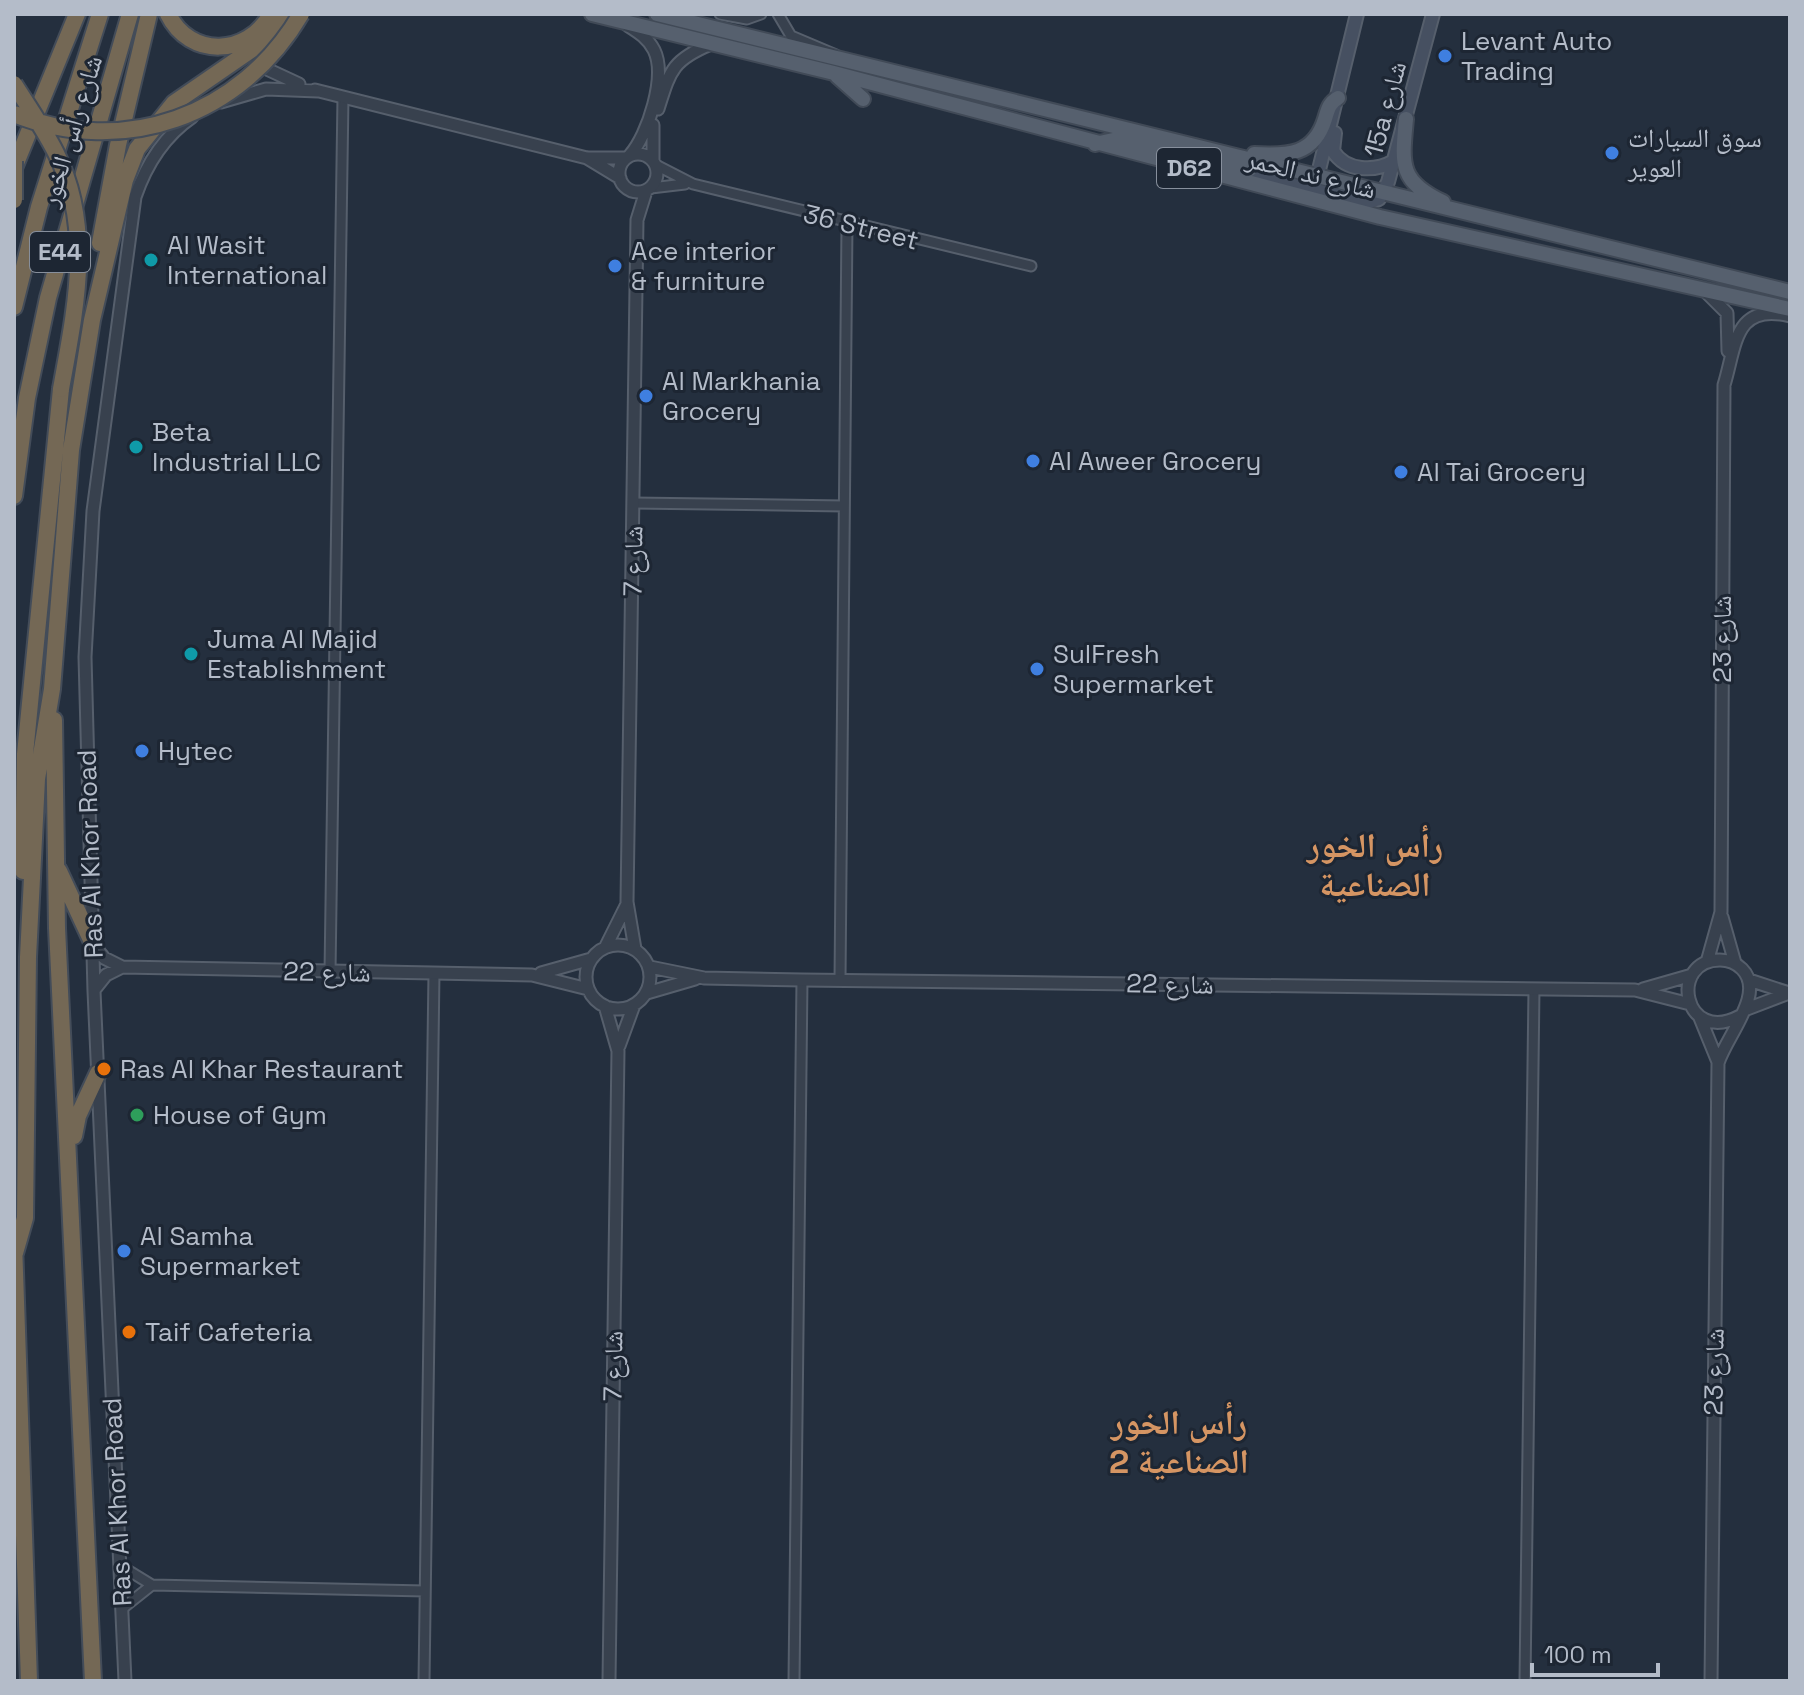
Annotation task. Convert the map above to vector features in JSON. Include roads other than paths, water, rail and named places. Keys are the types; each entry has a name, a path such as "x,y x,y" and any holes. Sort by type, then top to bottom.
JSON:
{"highway":[{"path":"14,168 77,14"},
{"name":"شارع رأس الخور","path":"14,307 39,207 100,14"},
{"name":"شارع رأس الخور","path":"14,496 27,398 48,298 130,14"},
{"path":"93,1681 54,860 52,689 67,483 108,197 149,14"},
{"path":"168,14 189,39 220,48 254,36 271,14"},
{"path":"92,320 125,180 137,149 174,103 251,50 290,14"},
{"path":"14,114 54,127 94,133 125,132 169,123 207,107 245,81 278,48 301,14"},
{"path":"14,84 57,154 74,205 78,278 61,389 24,774 22,845 28,957"},
{"path":"14,161 14,200"},
{"path":"15,1253 25,1218 28,957 37,779 52,689"},
{"path":"54,860 92,942"},
{"path":"71,1201 76,1123 98,1073"},
{"path":"14,1238 29,1681"}],"main road":[{"name":"شارع ند الحمر","path":"592,14 834,73 1190,168 1318,190 1383,195 1461,211 1790,292"},
{"name":"شارع ند الحمر","path":"657,14 1292,171 1318,190 1380,217 1790,309"},
{"name":"15a شارع","path":"1318,190 1357,14"},
{"name":"15a شارع","path":"1383,195 1433,14"},
{"path":"834,73 863,99"},
{"path":"1224,152 1276,155 1302,151 1317,139 1329,108 1338,98"},
{"path":"1338,98 1333,144 1337,157 1367,169 1394,161"},
{"path":"1406,119 1402,159 1409,178 1423,193 1461,211"},
{"path":"1095,144 1122,138 1287,178 1292,176 1292,171"},
{"path":"1380,217 1376,207 1386,200 1494,227 1523,227"},
{"path":"1574,272 1593,265"},
{"path":"1668,292 1689,285"}],"street":[{"path":"720,14 747,19 761,14"},
{"path":"778,14 791,36 828,49 838,57"},
{"path":"620,20 650,43 659,70 646,130 619,171 622,183"},
{"path":"587,158 622,183 648,190 657,178 654,123 668,75 683,57 711,44"},
{"path":"253,91 242,78 244,70 253,64 318,91 587,158 642,154 655,163"},
{"name":"Ras Al Khor Road","path":"125,1681 92,942 85,657 89,551 132,211 144,173 173,132 208,108 253,91 289,88 318,91"},
{"path":"330,972 343,97"},
{"name":"36 Street","path":"655,163 693,184 847,224 1031,266"},
{"name":"شارع 7","path":"622,183 637,220"},
{"name":"36 Street","path":"648,190 693,184"},
{"name":"شارع 7","path":"627,902 637,220 648,190"},
{"path":"840,980 847,224"},
{"name":"شارع 23","path":"1689,285 1716,299 1727,313 1730,367"},
{"name":"شارع 23","path":"1707,962 1721,912 1724,385 1738,333 1749,320 1764,313 1790,316"},
{"path":"634,503 844,506"},
{"path":"606,946 626,945 635,949 650,967 647,993 634,1005 614,1009 605,1006 588,989 586,979 591,959 606,946 627,902"},
{"path":"627,902 635,949"},
{"name":"شارع 23","path":"1721,912 1735,963"},
{"path":"92,942 104,958 122,967"},
{"name":"شارع 22","path":"532,975 591,959"},
{"path":"1743,1013 1751,990 1749,980 1735,963 1716,959 1707,962 1692,975 1688,984 1690,1004 1700,1018 1713,1024 1728,1023 1743,1013 1790,993"},
{"path":"94,991 106,975 122,967"},
{"name":"شارع 22","path":"122,967 532,975 588,989"},
{"name":"شارع 22","path":"650,967 704,978 1635,990 1690,1004"},
{"path":"424,1681 434,973"},
{"name":"شارع 22","path":"1635,990 1692,975"},
{"name":"شارع 22","path":"647,993 704,978"},
{"path":"794,1681 802,980"},
{"path":"1749,980 1790,993"},
{"path":"1525,1681 1534,989"},
{"name":"شارع 7","path":"618,1051 634,1005"},
{"name":"شارع 7","path":"605,1006 618,1051 609,1681"},
{"name":"شارع 23","path":"1718,1063 1743,1013"},
{"name":"شارع 23","path":"1700,1018 1718,1063 1711,1681"},
{"path":"121,1566 152,1585 425,1591"},
{"path":"123,1608 152,1585"}],"place":[{"name":"Levant Auto Trading","path":"1445,56"},
{"name":"سوق السيارات العوير","path":"1612,153"},
{"name":"Al Wasit International","path":"151,260"},
{"name":"Ace interior & furniture","path":"615,266"},
{"name":"Al Markhania Grocery","path":"646,396"},
{"name":"Beta Industrial LLC","path":"136,447"},
{"name":"Al Aweer Grocery","path":"1033,461"},
{"name":"Al Tai Grocery","path":"1401,472"},
{"name":"Juma Al Majid Establishment","path":"191,654"},
{"name":"SulFresh Supermarket","path":"1037,669"},
{"name":"Hytec","path":"142,751"},
{"name":"Ras Al Khar Restaurant","path":"104,1069"},
{"name":"House of Gym","path":"137,1115"},
{"name":"Al Samha Supermarket","path":"124,1251"},
{"name":"Taif Cafeteria","path":"129,1332"}],"district":[{"name":"رأس الخور الصناعية","path":"1375,864"},
{"name":"رأس الخور الصناعية 2","path":"1179,1442"}]}
